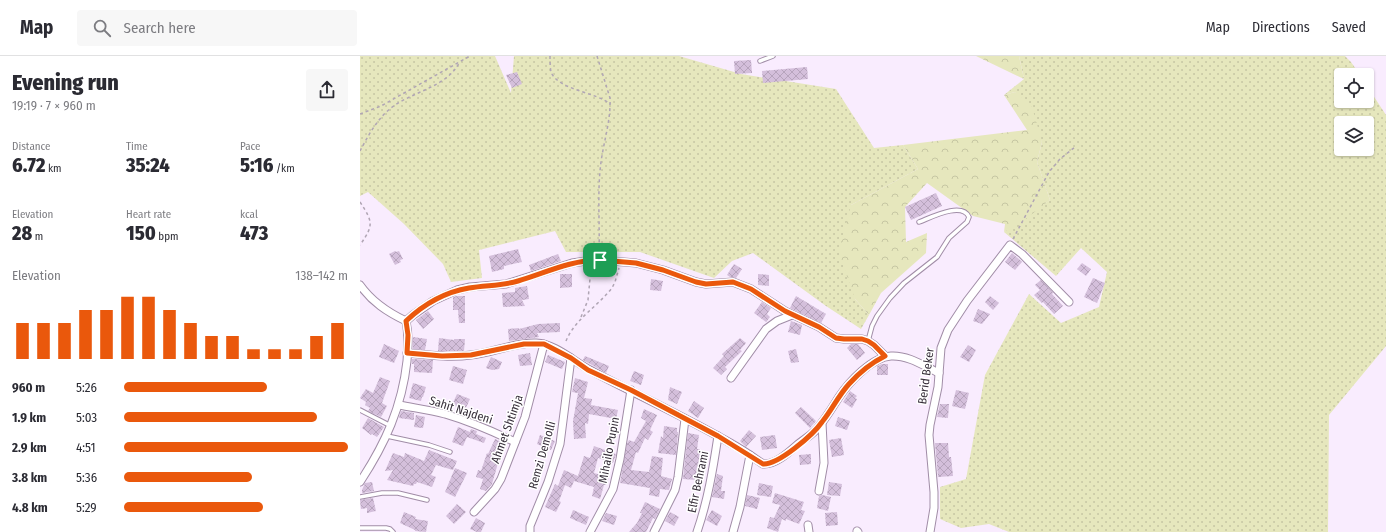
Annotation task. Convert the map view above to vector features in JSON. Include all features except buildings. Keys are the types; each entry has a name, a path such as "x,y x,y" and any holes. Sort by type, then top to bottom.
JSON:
{"street":[{"path":"1010,245 1022,254 1069,302"},
{"name":"Berid Beker","path":"930,532 934,508 934,492 929,435 940,373 941,348 948,330 968,300 1010,245"},
{"path":"406,321 433,301 457,290 506,284 565,265 600,260 636,263 706,284 733,282 758,293 792,315 819,327 836,338 862,339 868,341 885,356"},
{"path":"360,285 369,297 386,312 406,321"},
{"path":"731,378 766,329 777,321 792,315"},
{"path":"360,482 387,436 399,405 407,353 408,335 406,321"},
{"path":"407,353 442,356 471,355 524,344 544,344 571,358 588,370 631,390 718,436 763,464 772,462 790,452 815,431 839,397 857,376 870,365 885,356 898,356 940,373"},
{"name":"Ahmet Shtimja","path":"474,512 495,489 501,479 525,417 544,344"},
{"name":"Remzi Demolli","path":"530,532 530,526 548,482 560,444 571,358"},
{"name":"Mihailo Pupin","path":"590,532 613,489 631,390"},
{"name":"Sahit Najdeni","path":"399,405 456,417 515,442"},
{"path":"654,532 675,490 685,419"},
{"path":"819,491 824,462 822,423"},
{"name":"Elfir Behrami","path":"697,532 711,481 718,436"},
{"path":"732,532 740,507 750,455"}],"lane":[{"path":"760,61 774,56"},
{"path":"868,341 872,326 877,316 890,298 904,283 937,257 949,238 967,222 969,218 962,210 954,210 919,222"},
{"path":"360,410 390,426"},
{"path":"387,436 450,452"},
{"path":"360,497 394,493 405,494 427,500"},
{"path":"360,528 386,528 393,532"}],"path":[{"path":"360,114 381,106 470,56"},
{"path":"550,56 552,73 559,81 601,98 610,104"},
{"path":"597,56 610,98 610,119 601,162 598,208 600,260"},
{"path":"360,151 370,132 390,109 445,79 456,70 459,63"},
{"path":"1010,245 1048,172 1060,159 1075,147"},
{"path":"360,202 368,216 370,226 369,232 360,245"},
{"path":"580,320 588,300 592,261"},
{"path":"566,341 570,332 580,320 612,288 620,262"}],"green space":[{"path":"360,56 495,56 511,93 514,56 679,56 741,74 836,89 874,148 903,145 918,169 851,205 855,299 869,315 861,329 826,306 753,253 732,261 714,278 640,252 566,252 555,231 479,250 482,278 451,282 443,264 404,224 368,192 360,196"},
{"path":"976,56 1019,56 1024,79"},
{"path":"1019,56 1345,56 1351,62 1355,68 1334,68 1334,108 1374,108 1374,97 1386,115 1386,346 1329,415 1328,532 1009,532 989,524 961,528 940,519 940,487 966,479 985,375 1029,294 1061,323 1099,307 1107,272 1081,248 1056,276 1004,232 1050,200 1037,162 1042,142 1015,92 1004,95 1024,79"},
{"path":"1015,92 1032,107 1042,142 1037,162 1050,200 1023,221 1004,232 1005,224 973,216 927,183 905,207 906,242 927,233 926,253 881,293 869,315 855,299 839,253 851,205 918,169 903,145 1027,130 1004,95"}],"route":[{"path":"600,260 636,263 706,284 733,282 751,289 775,303 785,311 819,327 836,338 862,339 868,341 885,356 870,365 857,376 839,397 815,431 790,452 779,459 763,464 718,436 631,390 588,370 571,358 544,344 524,344 471,355 442,356 407,353 408,335 406,321 419,310 446,294 457,290 506,284 572,263 600,260"}]}
